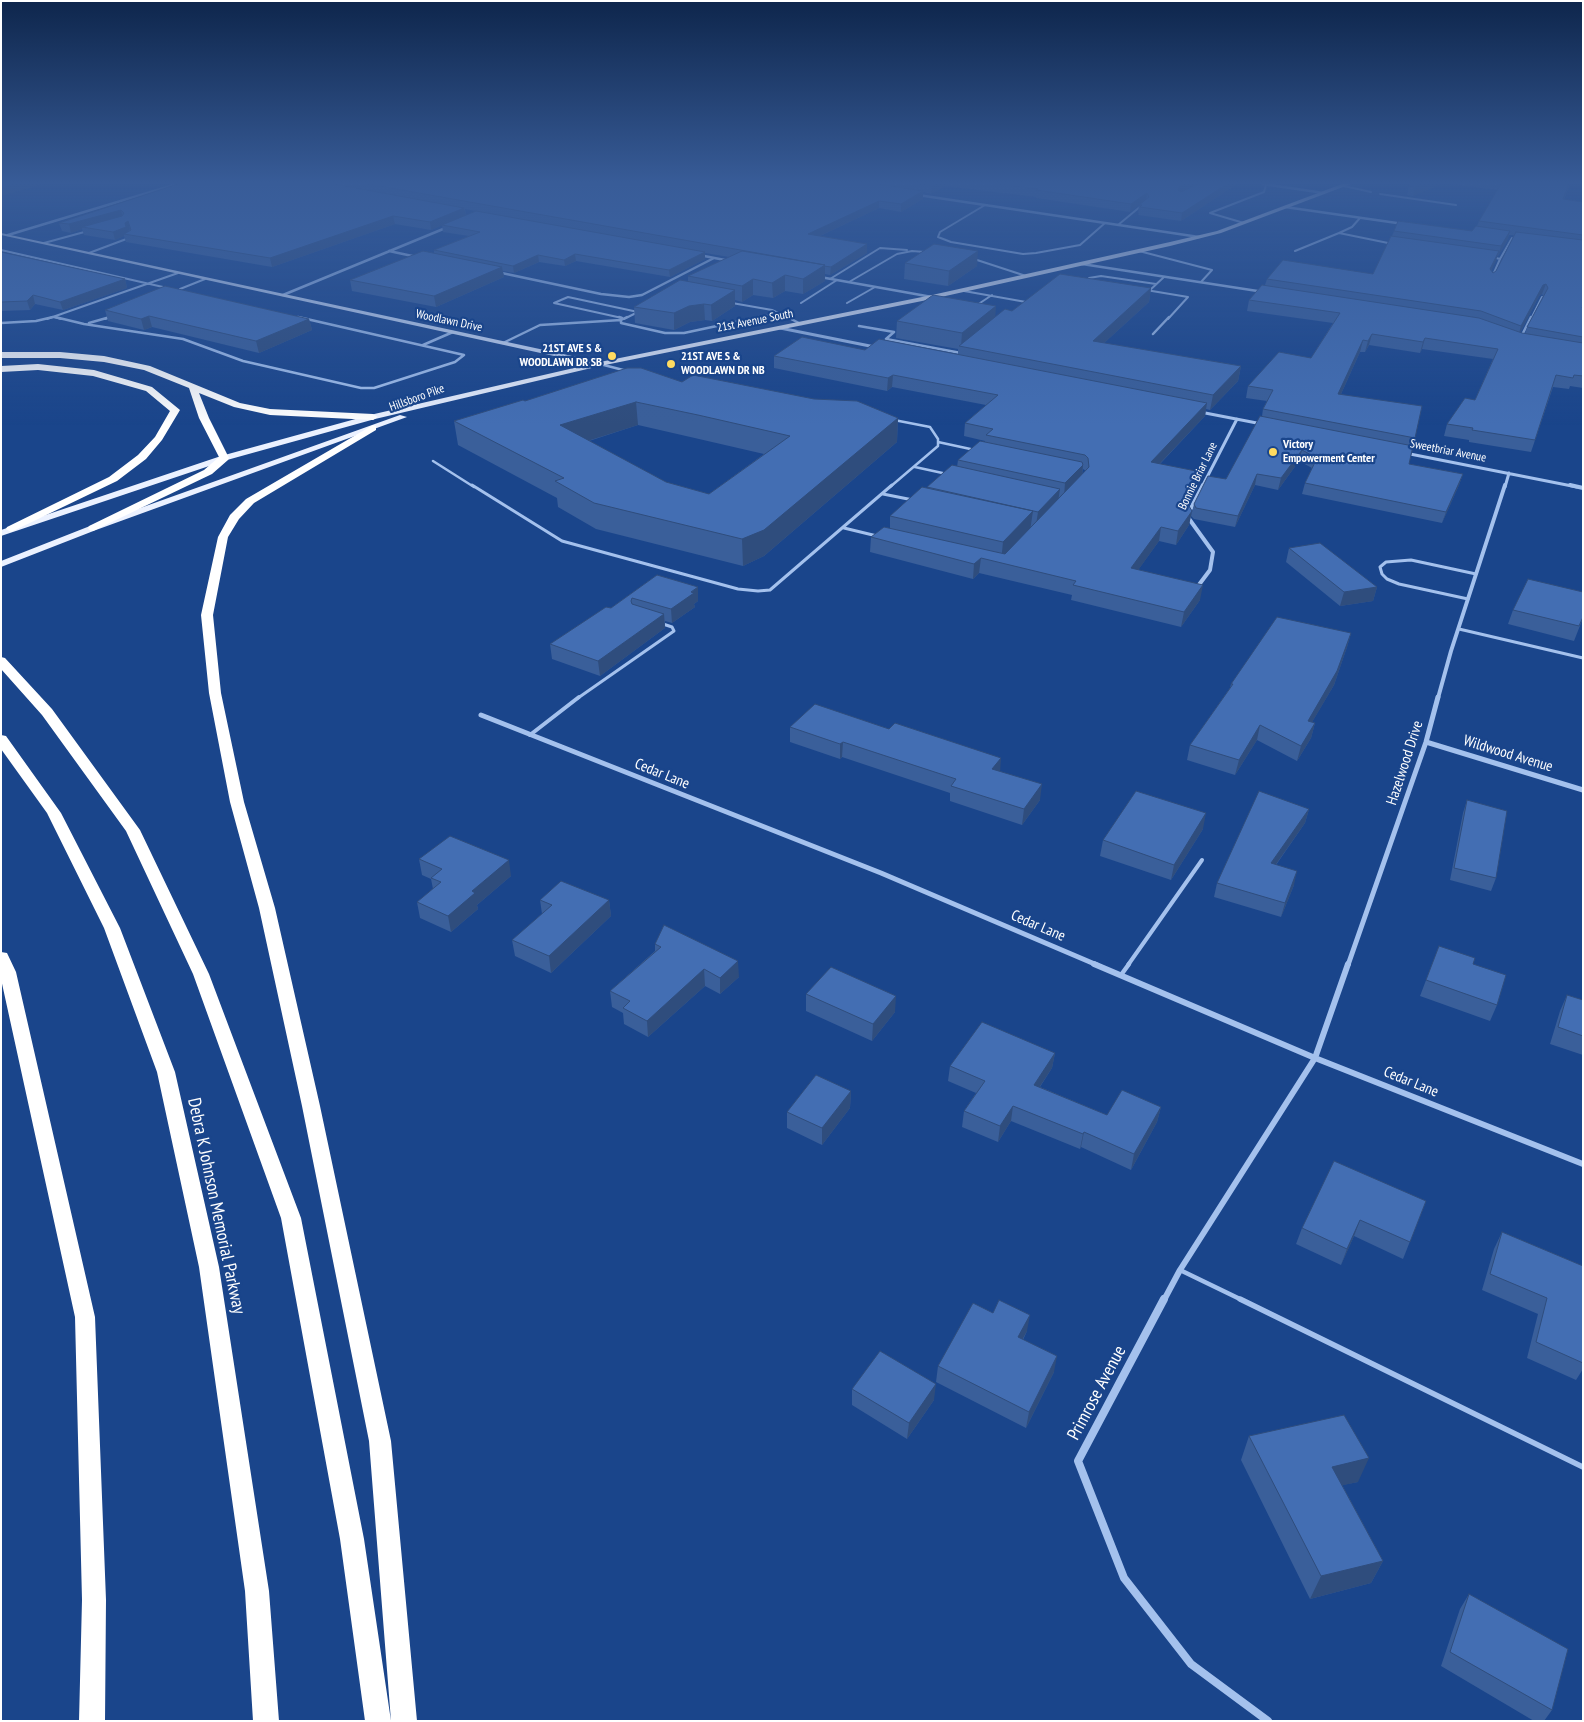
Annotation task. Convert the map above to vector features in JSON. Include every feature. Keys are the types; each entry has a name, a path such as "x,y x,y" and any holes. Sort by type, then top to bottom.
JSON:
{"highway":[{"path":"1,355 60,355 104,359 147,368 237,405 270,412 373,422"},
{"path":"1,369 38,367 94,373 149,389 175,410 159,438 142,457 113,479 11,529"},
{"path":"92,528 208,472 224,458 204,418 193,388"},
{"path":"373,422 250,501 234,517 223,537 206,615 215,693 237,802 267,908 299,1050 380,1441 404,1721"},
{"path":"1,662 47,712 133,830 201,974 291,1218 352,1539 378,1721"},
{"name":"Debra K Johnson Memorial Parkway","path":"1,738 54,813 112,928 166,1072 209,1267 257,1590 266,1721"},
{"path":"1,957 8,972 85,1317 94,1600 92,1721"}],"main road":[{"name":"Woodlawn Drive","path":"140,264 600,364"},
{"name":"21st Avenue South","path":"454,398 600,364 932,297 1079,264"},
{"name":"Hillsboro Pike","path":"1,533 224,458 373,422 454,398"},
{"name":"Hillsboro Pike","path":"1,564 373,422"}],"street":[{"path":"283,294 356,264"},
{"path":"494,272 601,294 629,297 642,295 702,264"},
{"path":"1083,264 1270,293"},
{"path":"810,275 932,297"},
{"path":"780,328 883,348"},
{"path":"1199,411 1266,425"},
{"name":"Bonnie Briar Lane","path":"1194,590 1210,570 1212,552 1187,516 1237,419"},
{"name":"Sweetbriar Avenue","path":"1402,452 1583,488"},
{"name":"Hazelwood Drive","path":"1315,1058 1426,742 1468,599 1509,473"},
{"name":"Cedar Lane","path":"481,715 881,873 1315,1058 1583,1164"},
{"name":"Wildwood Avenue","path":"1426,742 1583,790"},
{"name":"Primrose Avenue","path":"1268,1721 1191,1664 1124,1578 1078,1461 1180,1270 1315,1058"}],"lane":[{"path":"54,317 84,324 183,339 243,361 350,386 374,388 454,362 464,355 66,264"},
{"path":"830,279 854,264"},
{"path":"849,282 879,264"},
{"path":"991,264 1026,276"},
{"path":"1190,264 1212,270 1201,282"},
{"path":"1490,280 1497,264"},
{"path":"1,323 36,321 54,317 178,273"},
{"path":"1087,281 1089,278 1096,276 1156,284"},
{"path":"1148,291 1164,276"},
{"path":"171,293 205,279"},
{"path":"801,303 837,280"},
{"path":"847,303 875,287"},
{"path":"1140,289 1188,297 1153,334"},
{"path":"961,290 1027,301 1021,306"},
{"path":"972,309 992,295"},
{"path":"503,343 540,326 622,319 638,312 568,297 554,303 622,319"},
{"path":"1519,341 1542,297"},
{"path":"725,301 772,310 801,324"},
{"path":"622,319 620,323 665,333 684,333 779,313"},
{"path":"84,324 100,321 118,314"},
{"path":"859,326 894,332 886,339 961,352 956,356"},
{"path":"423,346 453,332"},
{"path":"600,364 630,372"},
{"path":"433,461 562,541 738,589 770,590 938,446 938,442 930,427 893,419"},
{"path":"938,442 976,450"},
{"path":"915,467 952,475"},
{"path":"883,494 922,502"},
{"path":"844,528 881,537"},
{"path":"1468,599 1399,584 1386,579 1380,567 1386,562 1411,560 1476,574"},
{"path":"530,735 561,710 674,631 672,627 654,621"},
{"path":"1459,629 1583,658"},
{"path":"1121,975 1202,860"},
{"path":"1180,1270 1583,1466"}],"building":[{"path":"1,264 58,264 125,279 60,302 33,295 27,301 1,302"},
{"path":"389,264 489,264 502,267 434,296 350,280"},
{"path":"636,264 680,264 669,270"},
{"path":"713,264 825,265 803,279 785,275 772,283 753,279 742,286 688,276"},
{"path":"821,264 835,264 831,267"},
{"path":"912,264 959,264 949,271"},
{"path":"1279,264 1311,264 1373,274 1378,264 1492,264 1490,269 1493,273 1499,264 1583,264 1583,337 1527,327 1548,288 1546,284 1543,285 1521,326 1481,311 1267,279"},
{"path":"1060,274 1151,288 1093,341 1241,366 1213,395 959,346 1005,309 1012,311"},
{"path":"680,280 735,290 711,305 689,306 674,313 634,307"},
{"path":"1262,285 1479,318 1522,333 1583,343 1583,376 1574,375 1573,378 1556,375 1535,440 1472,430 1473,428 1447,424 1465,398 1475,400 1498,349 1425,338 1423,342 1372,334 1368,341 1363,340 1338,394 1422,406 1415,438 1263,409 1273,390 1248,386 1279,352 1311,358 1340,313 1249,300"},
{"path":"165,286 309,319 256,341 149,316 141,319 105,310"},
{"path":"933,295 996,306 962,333 897,321"},
{"path":"802,337 865,350 879,339 1207,403 1151,462 1201,472 1186,501 1192,511 1178,531 1161,527 1131,568 1203,585 1184,612 1073,585 1076,581 981,558 974,564 871,537 884,527 1005,554 1089,467 1088,458 1085,455 986,435 993,429 965,423 998,395 893,375 888,378 774,356"},
{"path":"627,368 641,368 682,382 693,375 814,399 857,401 898,418 764,530 742,539 594,503 555,481 564,478 454,421 523,400 525,401","holes":["636,402 790,436 709,494 666,482 560,425"]},
{"path":"1260,416 1413,446 1409,464 1463,474 1446,512 1305,483 1317,458 1302,450 1281,478 1257,474 1238,516 1196,508 1194,504 1208,476 1226,479"},
{"path":"980,441 1082,462 1083,465 1065,483 958,460"},
{"path":"952,465 1060,489 1038,512 927,487"},
{"path":"922,487 1033,511 1003,542 890,516"},
{"path":"1320,543 1377,587 1344,592 1289,548"},
{"path":"657,575 698,587 691,592 694,593 671,609 632,598 632,604 664,614 598,661 550,644 606,607 611,608"},
{"path":"1528,579 1583,592 1583,617 1579,626 1513,610"},
{"path":"1277,617 1351,633 1337,671 1308,721 1315,723 1301,746 1260,725 1239,760 1190,745 1233,684 1231,684"},
{"path":"815,704 889,729 895,723 1001,758 992,769 1042,784 1024,809 951,786 956,779 843,742 840,744 790,727"},
{"path":"1136,791 1206,813 1174,865 1103,840"},
{"path":"1259,791 1309,809 1271,863 1297,871 1285,903 1217,883"},
{"path":"1467,800 1507,811 1496,878 1454,868"},
{"path":"450,836 509,860 472,891 475,893 448,916 417,902 441,882 431,878 442,869 419,859"},
{"path":"561,881 609,900 549,956 512,940 552,905 540,900"},
{"path":"664,925 738,961 720,978 704,969 647,1021 623,1008 630,1001 610,991 661,947 655,944"},
{"path":"1439,946 1475,958 1473,964 1506,975 1497,1005 1426,980"},
{"path":"831,967 896,996 873,1024 806,994"},
{"path":"1567,995 1583,1000 1583,1036 1558,1027"},
{"path":"982,1022 1055,1053 1034,1085 1107,1115 1122,1090 1161,1107 1134,1154 1084,1132 1083,1134 1013,1106 1000,1126 964,1111 985,1081 950,1066"},
{"path":"816,1075 851,1091 822,1128 787,1112"},
{"path":"1334,1161 1426,1201 1410,1242 1360,1220 1347,1249 1302,1228"},
{"path":"1502,1232 1583,1266 1583,1363 1536,1342 1547,1298 1490,1274"},
{"path":"999,1300 1030,1315 1018,1337 1057,1356 1029,1412 938,1366 973,1303 993,1313"},
{"path":"880,1351 936,1384 909,1423 852,1389"},
{"path":"1344,1415 1369,1458 1332,1467 1383,1561 1321,1576 1249,1436"},
{"path":"1469,1594 1568,1649 1552,1710 1450,1652"}],"place":[{"name":"21ST AVE S & WOODLAWN DR SB","path":"612,356"},
{"name":"21ST AVE S & WOODLAWN DR NB","path":"671,364"},
{"name":"Victory Empowerment Center","path":"1273,452"}]}
